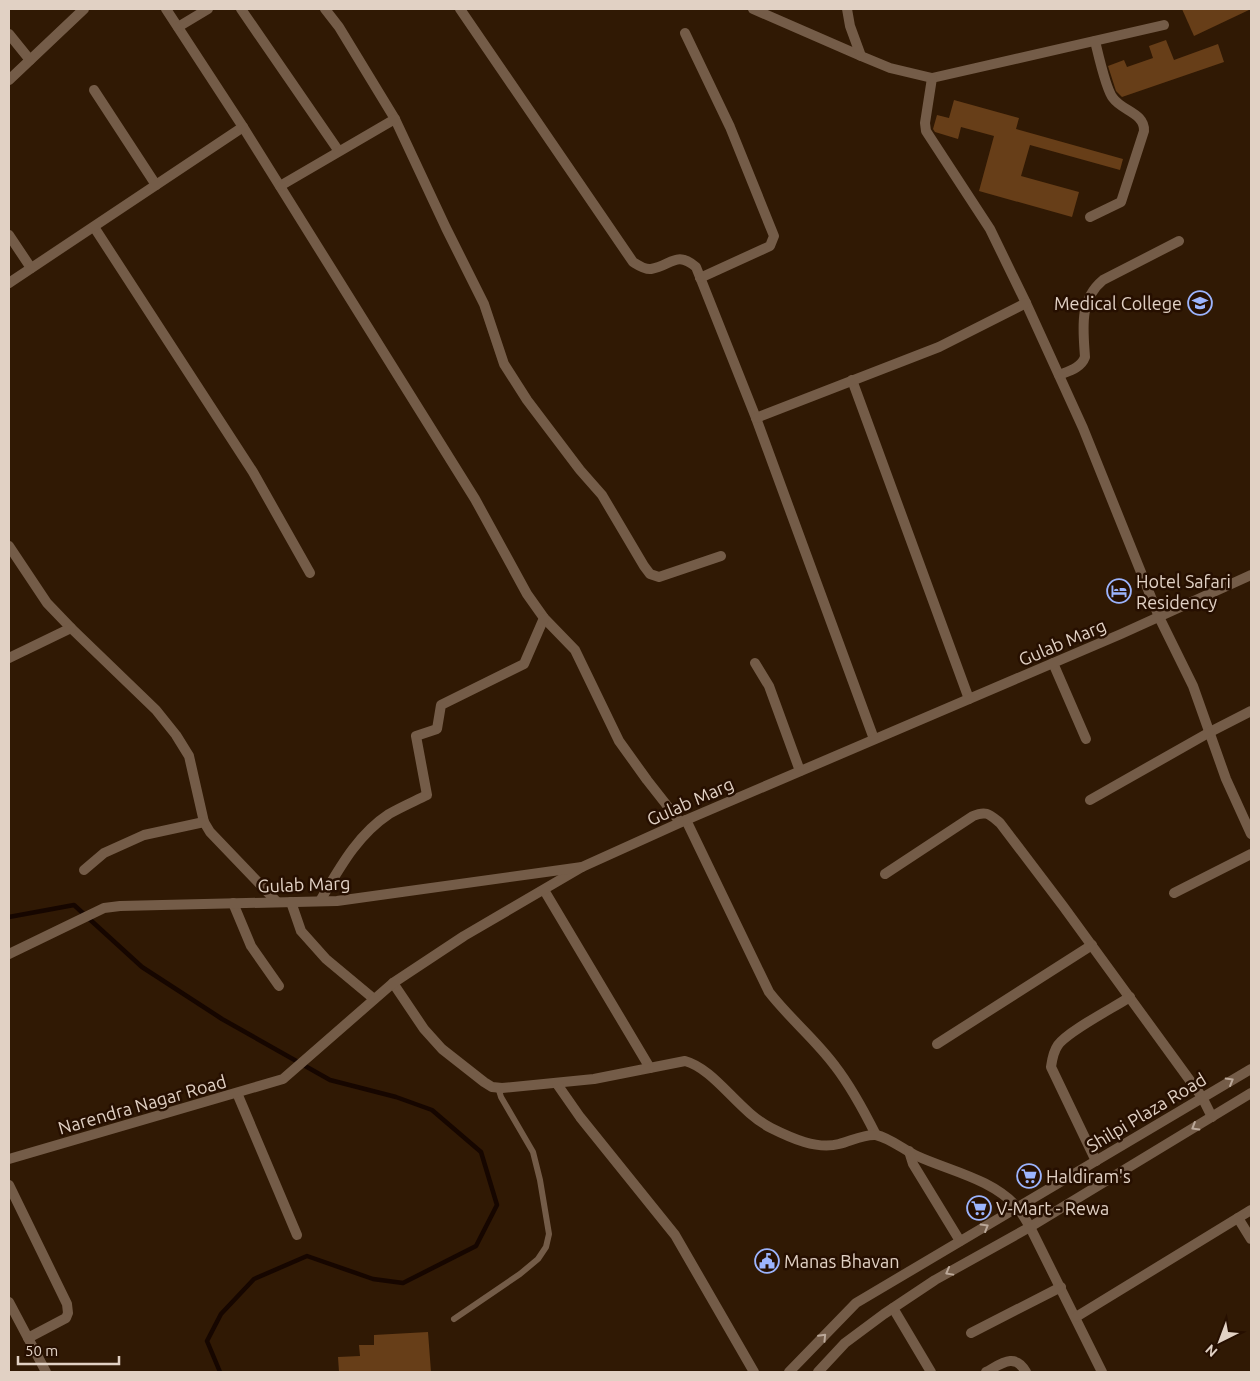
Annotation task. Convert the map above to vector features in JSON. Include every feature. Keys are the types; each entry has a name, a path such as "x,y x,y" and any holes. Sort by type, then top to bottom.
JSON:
{"street":[{"path":"9,80 84,9"},
{"path":"166,9 243,127 475,499 527,594 544,618 575,650 620,741 647,780 683,821 769,992 783,1010 834,1064 852,1091 876,1136"},
{"path":"178,27 208,9"},
{"path":"241,9 338,150"},
{"path":"325,9 339,27 395,119 484,304 504,364 557,439 602,495 644,566 650,574 659,577 721,556"},
{"path":"460,9 633,262 650,269 675,259 688,260 696,267 756,418 874,739"},
{"path":"753,9 890,68 932,78 1164,25"},
{"path":"847,9 850,26 860,56"},
{"path":"685,32 730,127 774,236 770,246 700,278"},
{"path":"9,34 30,60"},
{"path":"1090,217 1121,202 1145,126 1140,118 1112,98 1094,41"},
{"path":"932,78 925,123 926,131 990,228 1026,303 1083,428 1159,617 1193,686 1226,779 1251,834"},
{"path":"94,90 156,185"},
{"path":"280,186 338,150 395,119"},
{"path":"9,283 243,127"},
{"path":"94,226 253,472 310,573"},
{"path":"9,235 31,268"},
{"path":"1059,375 1083,362 1085,357 1085,307 1095,287 1103,280 1178,241"},
{"path":"756,418 939,347 1026,303"},
{"path":"852,380 969,699"},
{"path":"9,546 47,603 156,710 176,735 189,756 204,822 210,832 277,902"},
{"name":"Gulab Marg","path":"9,954 104,908 120,906 337,901 582,868 683,821 1054,663 1251,575"},
{"path":"320,901 345,858 370,829 389,814 427,795 416,736 437,729 441,705 524,664 544,618"},
{"path":"9,658 71,628"},
{"path":"755,663 769,686 800,771"},
{"path":"1054,663 1086,739"},
{"path":"1090,800 1251,711"},
{"path":"885,874 973,816 981,812 989,814 1000,823 1092,945 1202,1097 1212,1117"},
{"path":"84,870 104,853 144,836 204,822"},
{"path":"1174,893 1251,854"},
{"path":"291,902 300,931 326,959 374,999 393,983 464,936 582,868"},
{"path":"544,890 650,1068"},
{"path":"233,903 250,946 280,986"},
{"path":"938,1044 1092,945"},
{"path":"393,983 434,1042 449,1056 492,1087 594,1080 685,1061 695,1064 749,1114 770,1127 811,1144 826,1147 862,1136 876,1136 999,1191 1017,1208 1030,1227 1061,1287 1100,1371"},
{"path":"1096,1161 1051,1068 1053,1054 1058,1044 1072,1033 1130,997"},
{"name":"Narendra Nagar Road","path":"9,1159 283,1079 374,999"},
{"name":"Shilpi Plaza Road","path":"790,1372 856,1302 1251,1069"},
{"path":"556,1084 675,1236 754,1372"},
{"path":"237,1093 297,1235"},
{"path":"818,1372 845,1343 935,1280 1030,1227 1251,1093"},
{"path":"909,1151 912,1164 960,1242"},
{"path":"9,1185 67,1304 68,1313 66,1318 28,1338"},
{"path":"1076,1318 1251,1210"},
{"path":"1238,1218 1251,1239"},
{"path":"971,1333 1061,1287"},
{"path":"9,1302 46,1372"},
{"path":"893,1308 931,1372"},
{"path":"986,1372 1007,1362 1014,1361 1019,1362 1026,1372"}],"lane":[{"path":"454,1319 520,1274 538,1259 546,1247 549,1234 540,1180 533,1152 501,1097 498,1087"}],"building":[{"path":"1182,9 1251,9 1194,36"},
{"path":"1166,40 1174,60 1218,44 1224,62 1122,97 1116,91 1108,66 1124,60 1127,67 1153,58 1149,46"},
{"path":"954,100 1019,118 1016,129 1123,159 1120,170 1030,145 1021,176 1079,192 1072,217 979,191 994,136 961,127 958,139 935,132 933,129 937,115 949,118"},
{"path":"428,1332 431,1372 339,1372 338,1357 360,1356 359,1345 374,1345 374,1335"}],"waterway":[{"path":"9,917 74,905 142,967 222,1019 330,1080 396,1097 432,1110 481,1152 497,1205 476,1246 403,1283 373,1279 307,1256 254,1279 221,1314 207,1341 220,1372"}],"place":[{"name":"Medical College","path":"1200,303"},
{"name":"Hotel Safari Residency","path":"1119,591"},
{"name":"Haldiram's","path":"1029,1176"},
{"name":"V-Mart - Rewa","path":"979,1208"},
{"name":"Manas Bhavan","path":"767,1261"}]}
